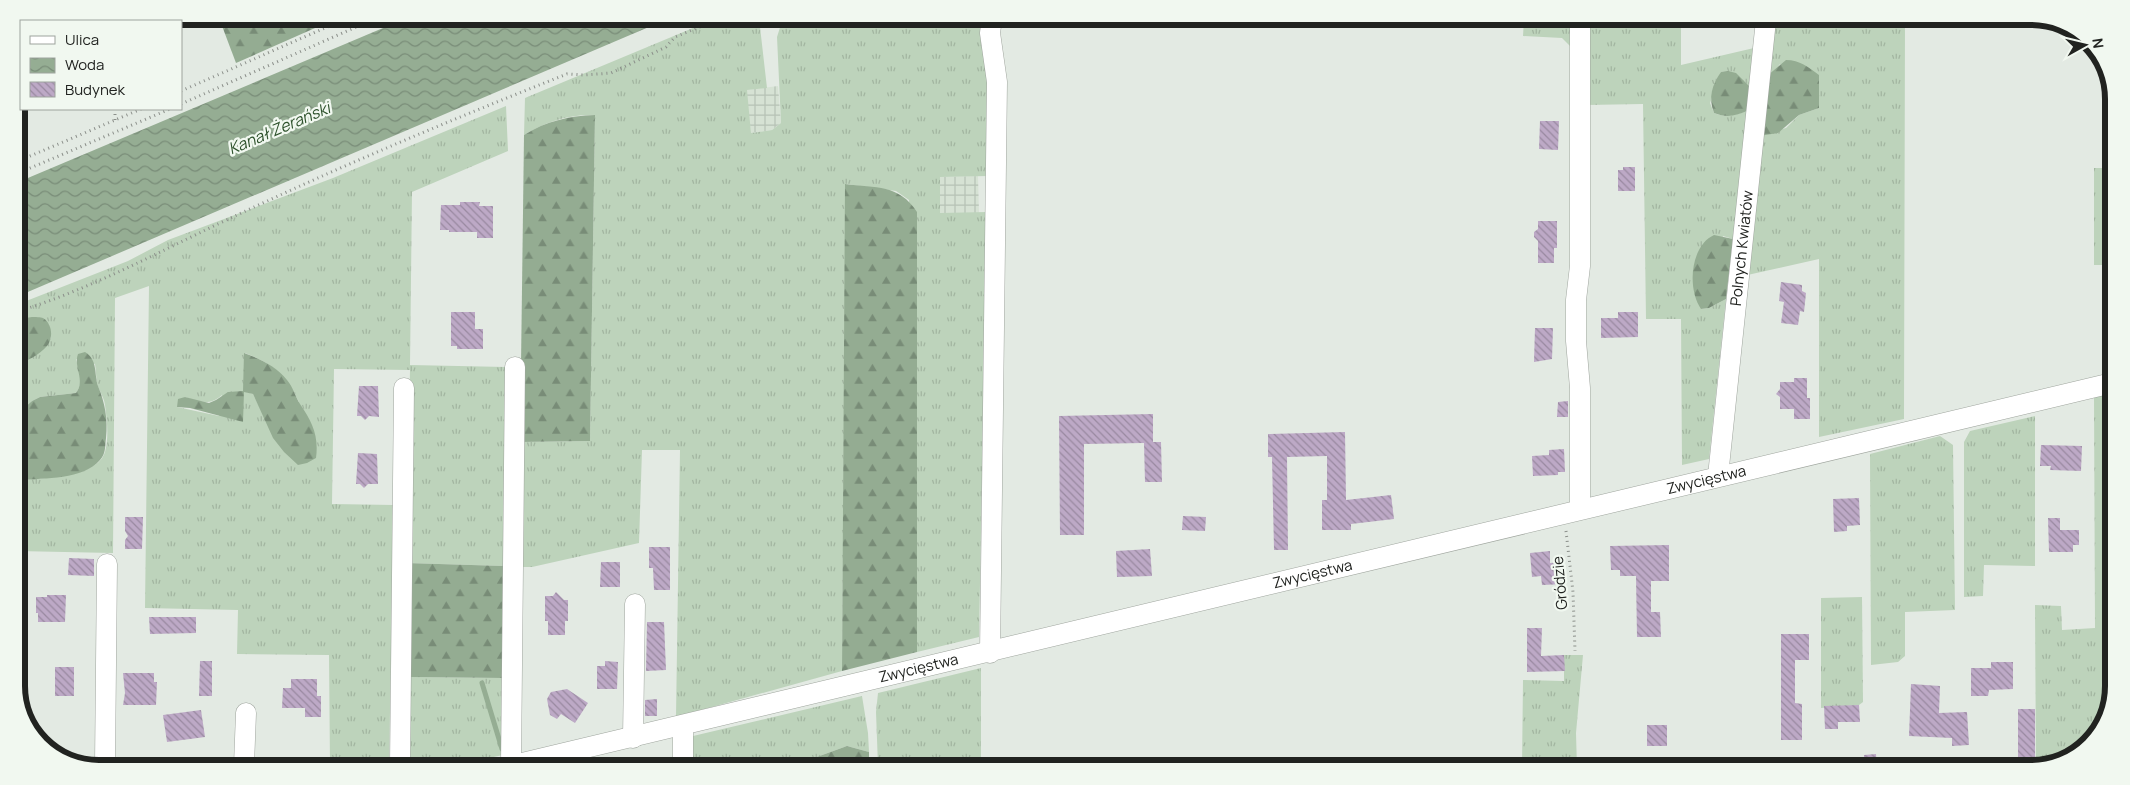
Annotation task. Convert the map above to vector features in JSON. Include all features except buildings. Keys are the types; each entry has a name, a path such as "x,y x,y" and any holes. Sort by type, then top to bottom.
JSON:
{"street":[{"path":"990,653 997,82 990,33 991,25"},
{"path":"1572,511 1580,388 1576,341 1576,300 1580,266 1580,25"},
{"name":"Polnych Kwiatów","path":"1718,476 1765,25"},
{"path":"512,760 515,367"},
{"name":"Zwycięstwa","path":"561,760 580,758 633,738 1572,511 2105,385"},
{"path":"400,760 404,388"},
{"path":"104,760 106,564"},
{"path":"633,738 634,604"},
{"path":"244,760 246,713"},
{"path":"683,726 683,760"}],"path":[{"path":"182,91 332,25"},
{"path":"182,104 362,25"},
{"path":"25,309 123,271 220,223 455,118 567,74 611,73 666,47 674,36 703,25"},
{"path":"114,110 115,120"},
{"path":"25,158 139,110"},
{"path":"25,170 168,110"},
{"name":"Gródzie","path":"1572,511 1575,651"}],"shaded area":[{"path":"778,86 781,123 772,130 751,133 746,90"},
{"path":"978,176 979,213 940,213 940,177"}],"green space":[{"path":"222,25 322,25 236,63"},
{"path":"700,25 756,25 760,27 767,88 747,90 751,133 772,130 781,123 777,37 781,25 987,25 988,176 940,177 940,213 987,212 979,637 917,652 909,200 896,191 846,184 842,671 676,717 680,450 642,450 639,543 532,567 518,567 520,442 590,441 595,115 576,116 558,120 540,126 524,135 525,98"},
{"path":"1524,25 1572,25 1570,46 1562,38 1523,36"},
{"path":"1586,25 1681,25 1681,65 1754,48 1750,87 1734,74 1721,72 1710,103 1714,113 1718,115 1738,114 1747,111 1733,239 1723,236 1701,309 1709,308 1726,299 1709,459 1682,465 1681,319 1646,319 1643,104 1586,105"},
{"path":"1772,25 1905,25 1904,419 1819,437 1819,259 1743,276 1759,136 1786,128 1799,115 1819,108 1780,64 1775,71 1767,76"},
{"path":"1786,60 1800,63 1819,75 1819,108 1799,115 1778,133 1759,136 1767,76"},
{"path":"1721,72 1736,73 1750,87 1747,111 1727,116 1714,113 1711,96 1713,86"},
{"path":"506,106 508,151 412,192 410,365 506,367 504,566 406,563 410,370 334,369 332,504 394,505 389,760 330,760 329,655 237,654 238,610 145,608 149,286 115,298 113,553 25,551 25,480 68,475 80,472 100,461 105,452 107,423 104,399 97,383 95,364 76,359 80,385 76,393 40,397 25,407 25,362 51,338 49,324 25,320 25,301 128,261 168,240 333,178","holes":["245,353 263,361 284,378 299,402 262,412 253,394 244,391","222,395 219,416 177,407 185,397 209,402"]},
{"path":"595,115 590,441 520,442 524,135 558,120"},
{"path":"2094,168 2105,168 2105,265 2094,265"},
{"path":"845,184 877,187 894,192 903,196 917,212 917,652 842,671"},
{"path":"1714,235 1733,239 1726,299 1709,308 1701,309 1694,291 1693,269 1700,248"},
{"path":"25,318 42,318 49,324 51,332 47,346 25,362"},
{"path":"85,352 94,363 107,424 105,449 102,458 93,467 74,475 25,480 25,407 40,397 76,393 80,383 77,364 78,354"},
{"path":"244,353 262,360 273,367 289,383 314,429 317,450 316,458 298,465 284,452 273,438 253,394 244,392 243,422 190,408 177,407 178,399 185,397 209,403 228,392 243,391"},
{"path":"2105,394 2104,701 2090,731 2080,742 2060,754 2036,760 2035,605 2061,606 2062,630 2095,628 2094,397"},
{"path":"2035,416 2035,566 1984,565 1983,596 1964,597 1964,442 1970,431"},
{"path":"1940,436 1953,445 1955,610 1905,612 1905,656 1898,662 1871,665 1870,454"},
{"path":"406,563 504,566 503,678 406,677"},
{"path":"1862,597 1863,702 1859,705 1821,708 1821,598"},
{"path":"1564,655 1583,655 1576,733 1577,760 1522,760 1523,680 1564,681"},
{"path":"981,668 981,760 878,760 876,712 878,693"},
{"path":"406,677 503,678 503,755 480,760 405,760"},
{"path":"862,696 869,752 847,746 808,760 693,760 693,736"},
{"path":"847,746 869,752 869,760 808,760"}],"water":[{"name":"Kanał Żerański","path":"390,25 654,25 25,293 25,179"}],"waterway":[{"path":"482,683 502,749"}]}
